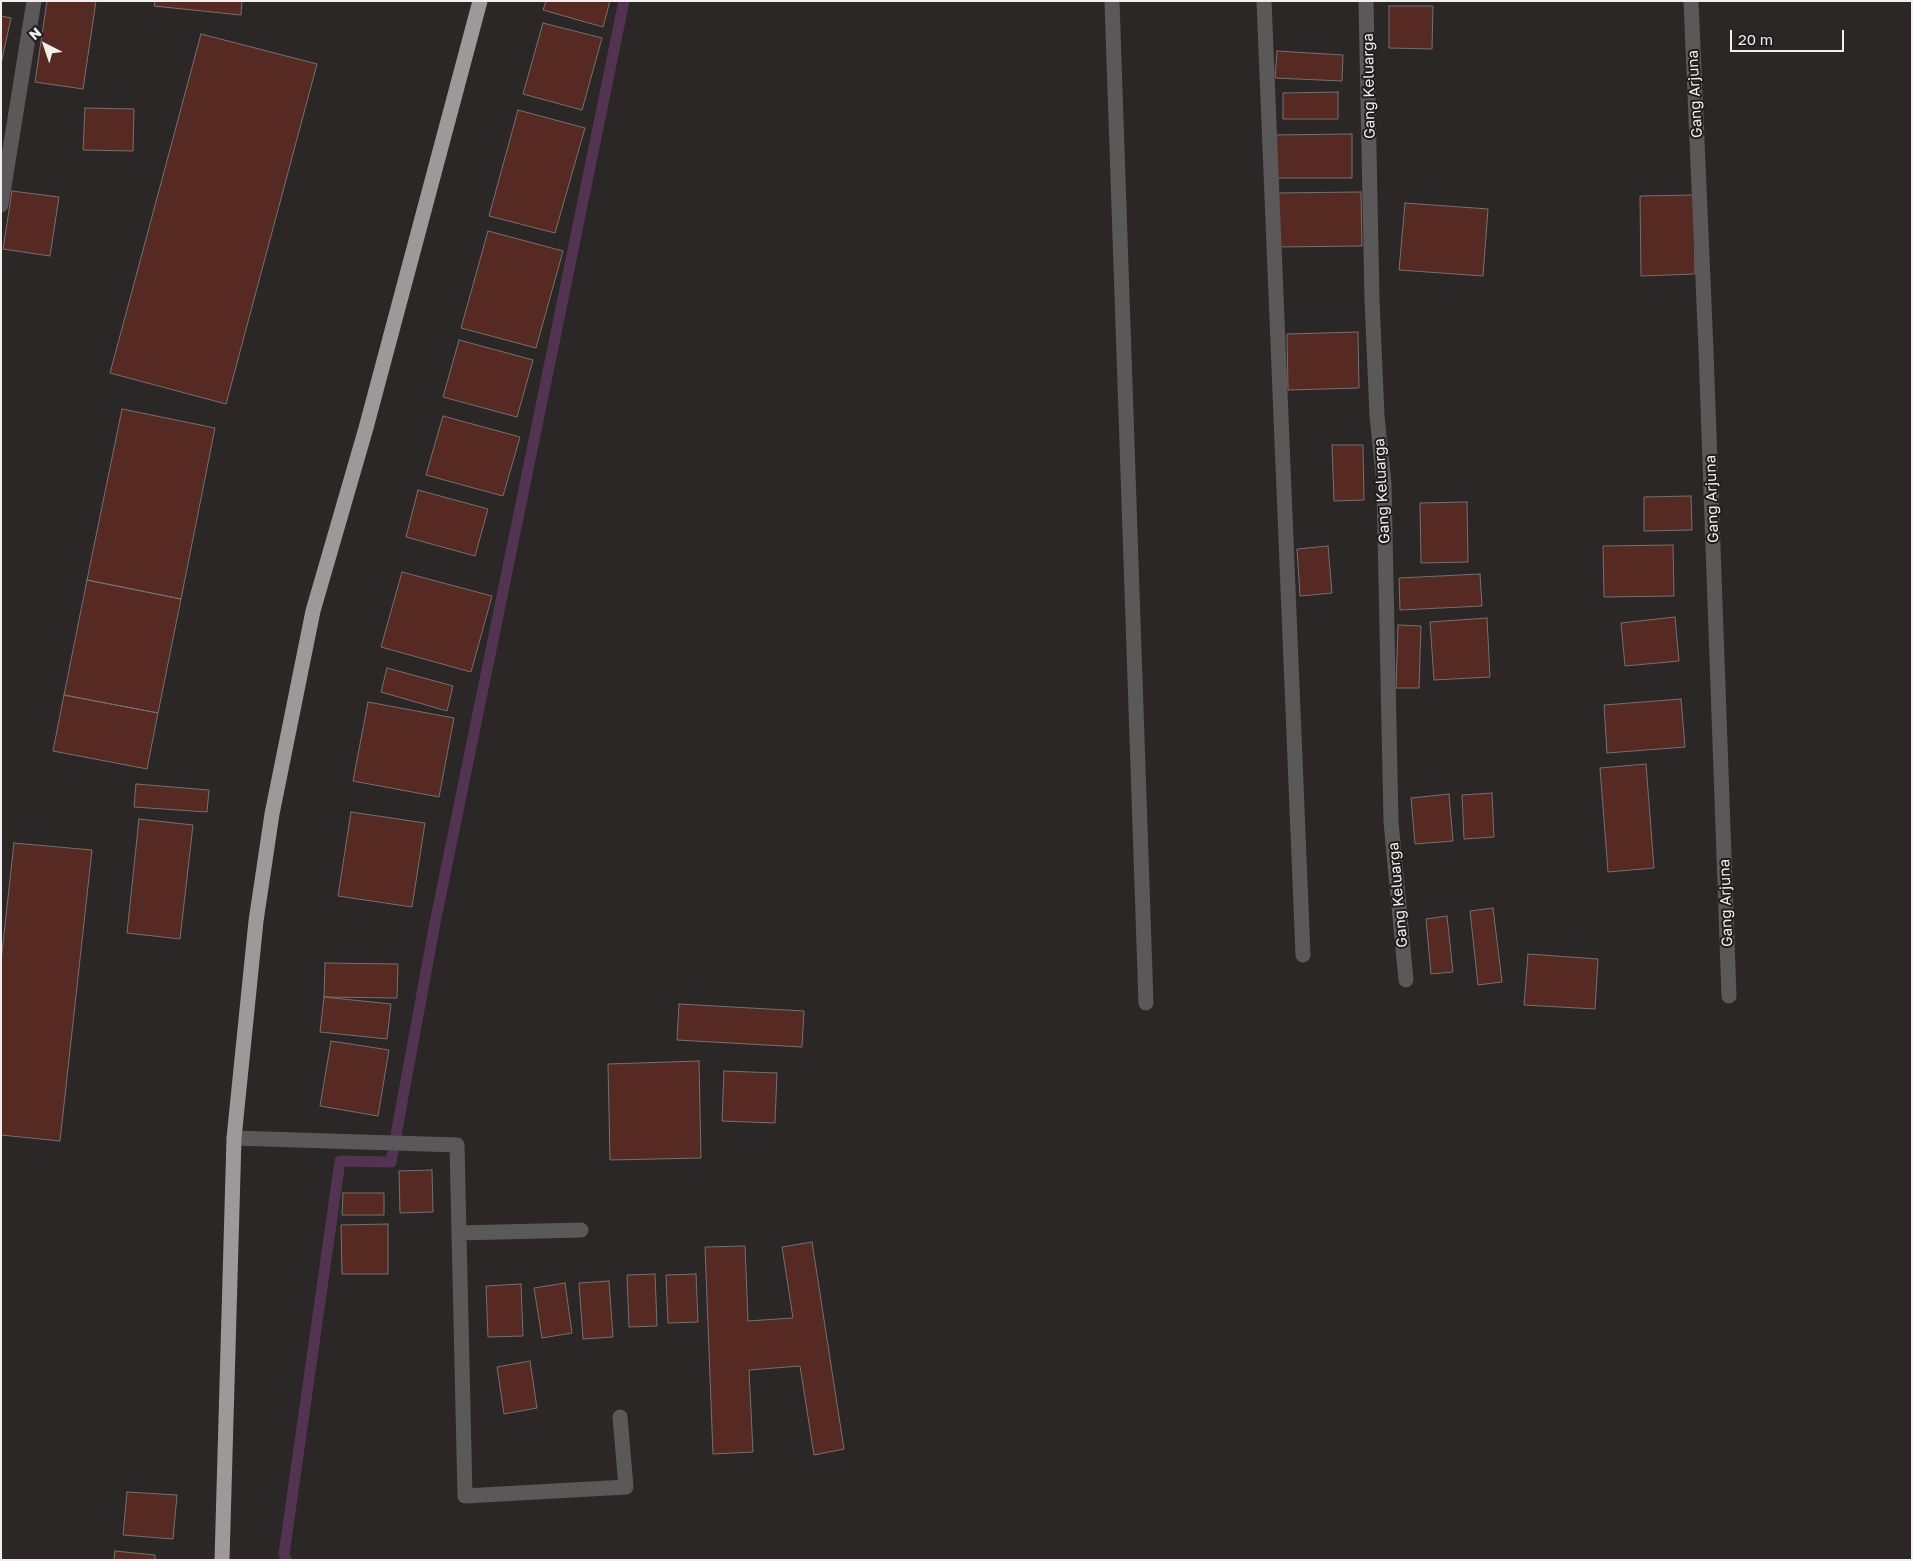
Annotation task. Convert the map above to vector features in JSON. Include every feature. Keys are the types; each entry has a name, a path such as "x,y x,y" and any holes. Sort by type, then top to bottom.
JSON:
{"highway":[{"path":"222,1560 234,1138 256,921 272,814 313,611 366,428 480,1"}],"street":[{"path":"1,206 34,1"},
{"path":"1112,1 1146,1003"},
{"path":"1264,1 1303,955"},
{"name":"Gang Keluarga","path":"1366,1 1372,300 1377,416 1384,484 1391,822 1406,980"},
{"name":"Gang Arjuna","path":"1691,1 1706,350 1729,996"},
{"path":"234,1138 457,1145 465,1496 626,1488 620,1418"},
{"path":"459,1233 581,1230"}],"building":[{"path":"47,1 96,1 83,89 35,82"},
{"path":"155,1 242,1 241,15 154,6"},
{"path":"546,1 610,1 603,27 543,10"},
{"path":"1389,6 1433,6 1432,49 1389,48"},
{"path":"1,16 11,18 1,64"},
{"path":"543,23 602,38 582,110 523,94"},
{"path":"201,34 317,64 226,404 110,373"},
{"path":"1277,51 1343,55 1342,81 1275,78"},
{"path":"1338,92 1338,119 1283,119 1283,93"},
{"path":"85,108 134,109 133,151 83,150"},
{"path":"518,110 585,128 555,233 489,216"},
{"path":"1352,134 1352,178 1273,178 1272,135"},
{"path":"12,191 59,197 50,256 3,249"},
{"path":"1361,192 1362,246 1277,247 1276,193"},
{"path":"1694,195 1695,274 1641,276 1640,196"},
{"path":"1405,203 1488,209 1483,276 1399,270"},
{"path":"488,231 563,251 536,348 461,328"},
{"path":"1358,332 1359,388 1288,390 1287,334"},
{"path":"459,340 533,360 517,417 443,397"},
{"path":"122,409 215,428 181,599 87,580"},
{"path":"443,416 520,437 503,496 426,475"},
{"path":"1332,445 1363,445 1364,500 1334,501"},
{"path":"418,490 488,509 475,556 406,537"},
{"path":"1691,496 1692,530 1644,531 1644,497"},
{"path":"1467,502 1468,562 1421,563 1420,503"},
{"path":"1673,545 1674,596 1604,597 1603,546"},
{"path":"1328,546 1332,593 1300,596 1297,549"},
{"path":"402,572 492,596 471,672 381,647"},
{"path":"1480,574 1482,606 1400,610 1399,578"},
{"path":"87,580 181,599 158,713 64,695"},
{"path":"1675,617 1679,661 1625,666 1621,623"},
{"path":"1487,618 1490,677 1434,680 1430,622"},
{"path":"1398,625 1421,626 1419,688 1396,688"},
{"path":"387,668 453,686 447,711 381,692"},
{"path":"64,695 158,713 147,769 53,751"},
{"path":"1681,699 1685,747 1607,753 1604,705"},
{"path":"368,702 454,718 439,797 353,781"},
{"path":"1646,764 1654,868 1608,872 1600,768"},
{"path":"136,784 209,790 207,812 134,807"},
{"path":"1492,793 1494,837 1464,839 1462,795"},
{"path":"1449,794 1453,841 1415,844 1411,798"},
{"path":"351,812 425,823 412,907 338,896"},
{"path":"139,819 193,825 180,939 127,933"},
{"path":"14,843 92,850 60,1141 1,1135 1,961"},
{"path":"1493,908 1502,982 1478,985 1470,911"},
{"path":"1447,916 1453,972 1431,974 1426,919"},
{"path":"1528,954 1598,959 1595,1009 1524,1005"},
{"path":"325,963 398,964 397,998 324,997"},
{"path":"324,997 391,1004 387,1039 320,1032"},
{"path":"679,1004 804,1011 802,1047 677,1040"},
{"path":"331,1041 389,1050 378,1116 320,1106"},
{"path":"699,1061 701,1158 610,1160 608,1064"},
{"path":"724,1071 777,1073 775,1123 722,1121"},
{"path":"432,1170 433,1212 400,1213 399,1171"},
{"path":"343,1193 384,1193 384,1215 342,1215"},
{"path":"388,1224 388,1274 342,1274 341,1225"},
{"path":"812,1242 844,1449 814,1455 800,1366 749,1370 753,1452 713,1454 705,1247 745,1246 748,1321 793,1318 782,1247"},
{"path":"655,1274 657,1326 629,1327 627,1275"},
{"path":"696,1274 698,1322 668,1323 666,1275"},
{"path":"609,1281 613,1337 583,1339 579,1283"},
{"path":"565,1283 572,1333 542,1338 534,1288"},
{"path":"521,1284 523,1336 488,1337 486,1286"},
{"path":"530,1361 537,1408 504,1414 497,1367"},
{"path":"127,1492 177,1495 173,1539 123,1535"},
{"path":"115,1551 155,1555 155,1560 114,1560"}],"waterway":[{"path":"286,1560 284,1554 340,1161 391,1162 435,923 624,1"}]}
